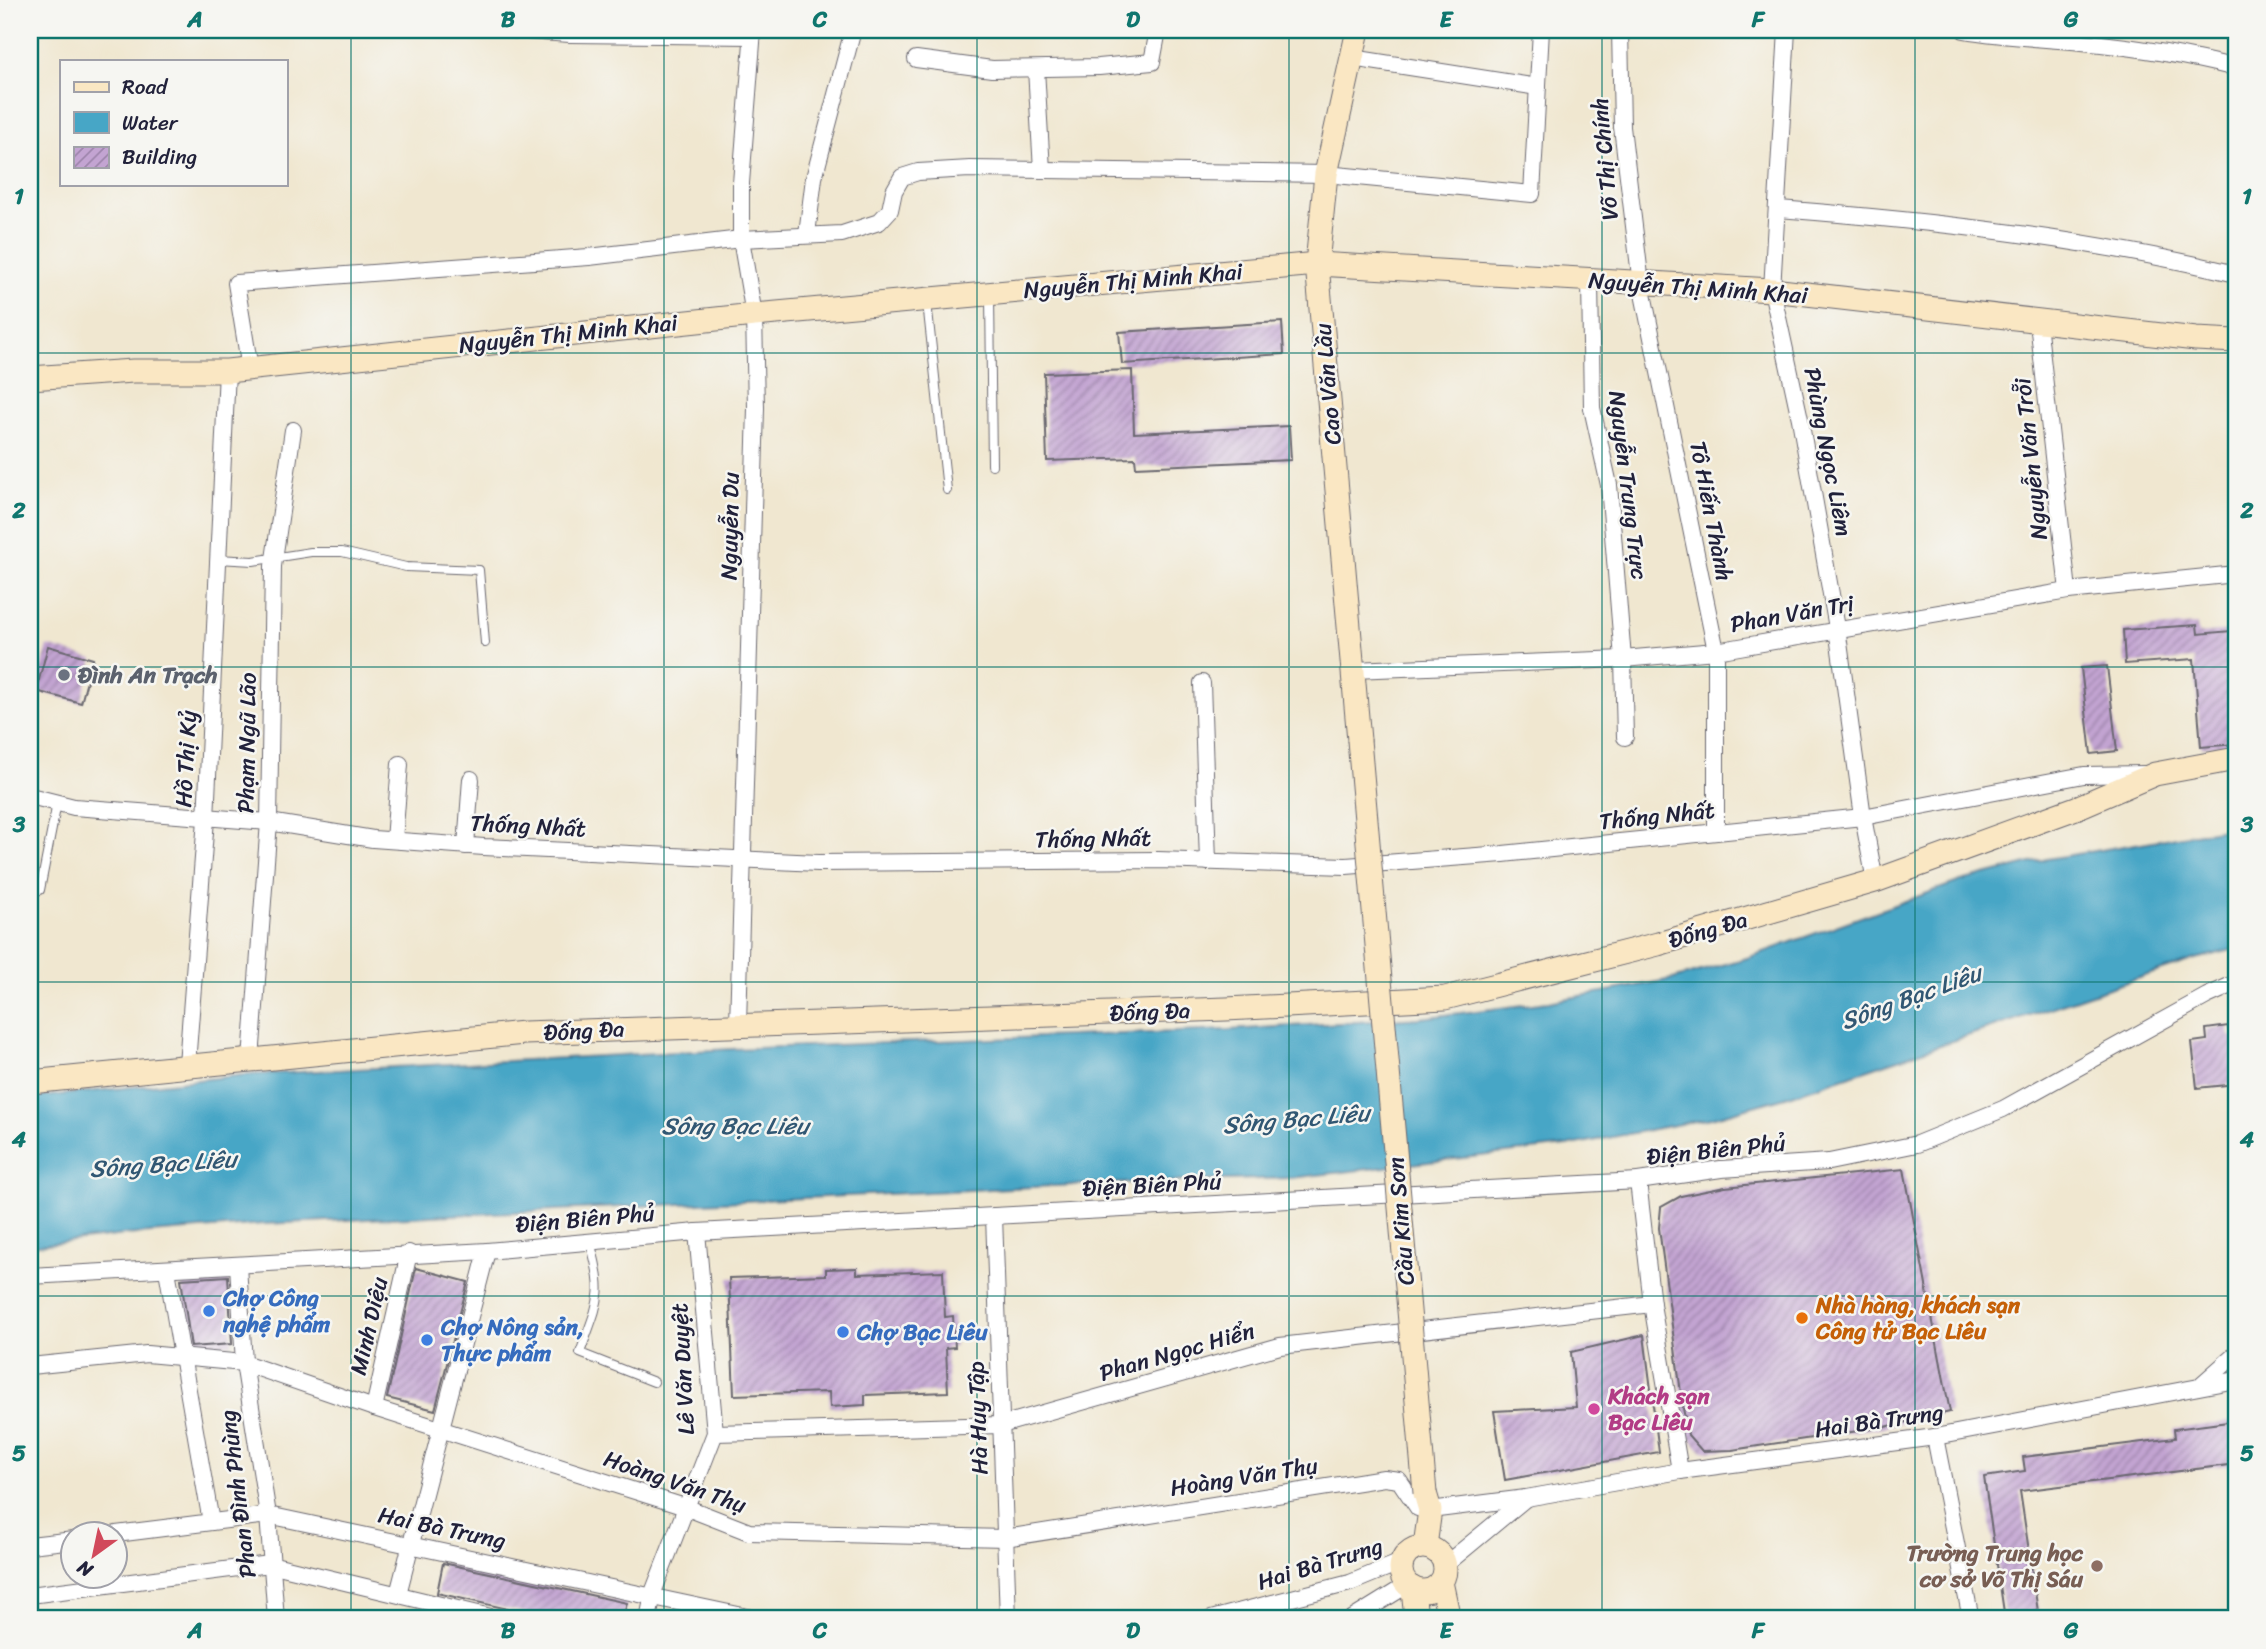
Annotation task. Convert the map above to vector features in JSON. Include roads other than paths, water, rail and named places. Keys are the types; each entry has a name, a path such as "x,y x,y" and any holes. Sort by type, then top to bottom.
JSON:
{"main road":[{"name":"Cao Văn Lầu","path":"1358,30 1326,174 1317,264 1359,740"},
{"name":"Nguyễn Thị Minh Khai","path":"30,378 133,371 238,370 754,315 1317,264 1772,290 2039,322 2236,341"},
{"name":"Cầu Kim Sơn","path":"1359,740 1428,1501 1425,1546"},
{"name":"Đống Đa","path":"30,1082 524,1033 1213,1010 1445,998 1658,944 1875,881 2076,808 2155,774 2236,759"},
{"path":"1416,1619 1410,1587 1402,1578 1401,1562 1410,1550 1425,1546 1438,1553 1449,1619"},
{"path":"1410,1587 1427,1591 1443,1573"}],"street":[{"path":"512,30 570,34 752,33"},
{"path":"807,234 814,178 853,30"},
{"path":"916,59 992,69 1152,62 1158,30"},
{"path":"741,239 842,234 879,222 890,211 894,191 902,177 918,172 1042,170 1326,174 1532,194 1541,30"},
{"name":"Võ Thị Chính","path":"1620,30 1622,127 1641,284"},
{"name":"Phùng Ngọc Liêm","path":"1787,30 1779,209 1772,290 1800,419 1837,628 1863,817 1875,881"},
{"path":"1964,30 2001,37 2178,53 2236,68"},
{"name":"Nguyễn Du","path":"738,1024 745,859 756,408 754,315 741,239 741,183 752,33"},
{"path":"1352,58 1538,87"},
{"path":"1036,69 1042,170"},
{"path":"1779,209 1879,217 2023,234 2170,258 2236,274"},
{"name":"Hồ Thị Kỷ","path":"187,1065 206,819 218,559 238,370 236,283 589,257 741,239"},
{"name":"Nguyễn Trung Trực","path":"1590,281 1592,408 1609,485 1623,659 1625,737"},
{"name":"Tô Hiến Thành","path":"1641,284 1716,651 1716,832"},
{"name":"Nguyễn Văn Trỗi","path":"2039,322 2068,591"},
{"name":"Phạm Ngũ Lão","path":"251,1059 269,822 275,559 293,430"},
{"name":"Phan Văn Trị","path":"1353,670 1623,659 1716,651 1837,628 2068,591 2236,574"},
{"path":"1202,683 1208,862"},
{"path":"394,840 400,764"},
{"name":"Thống Nhất","path":"30,796 57,803 206,819 269,822 394,840 466,846 818,863 1208,862 1346,866 1503,854 1863,817 2084,775 2155,774"},
{"path":"466,846 471,779"},
{"name":"Điện Biên Phủ","path":"30,1276 167,1270 410,1253 487,1251 696,1232 1638,1181 1721,1168 1829,1162 1917,1144 2003,1109 2236,983"},
{"path":"1638,1181 1652,1304 1679,1471"},
{"name":"Hà Huy Tập","path":"994,1216 1008,1619"},
{"name":"Lê Văn Duyệt","path":"648,1619 652,1598 715,1433 696,1232"},
{"path":"398,1594 487,1251"},
{"name":"Minh Diệu","path":"373,1408 410,1253"},
{"name":"Phan Đình Phùng","path":"238,1265 244,1363 268,1515 276,1619"},
{"path":"167,1270 211,1522"},
{"name":"Phan Ngọc Hiển","path":"715,1433 1001,1424 1280,1346 1652,1304"},
{"name":"Hoàng Văn Thụ","path":"30,1366 147,1354 244,1363 373,1408 685,1507 749,1532 1005,1538 1384,1478 1399,1480 1418,1508 1428,1501"},
{"path":"2202,1384 2236,1354"},
{"name":"Hai Bà Trưng","path":"1428,1501 1526,1498 1679,1471 1935,1437 2202,1384 2236,1380"},
{"path":"1935,1437 1971,1619"},
{"name":"Hai Bà Trưng","path":"1443,1573 1526,1498"},
{"name":"Hai Bà Trưng","path":"130,1532 268,1515 757,1619"},
{"path":"30,1545 60,1542"},
{"name":"Hai Bà Trưng","path":"1212,1619 1350,1583 1401,1562"},
{"path":"30,1595 270,1564 499,1619"},
{"name":"Hai Bà Trưng","path":"1352,1619 1410,1587"}],"lane":[{"path":"990,293 992,465"},
{"path":"927,299 947,489"},
{"path":"218,559 275,559 311,552 342,552 405,567 479,570 485,643"},
{"path":"30,892 40,890 57,803"},
{"path":"590,1242 599,1272 600,1302 580,1353 654,1382"}],"water":[{"name":"Sông Bạc Liêu","path":"2236,827 2236,949 2195,959 1789,1096 1711,1118 1566,1146 1291,1178 1095,1184 264,1224 124,1235 30,1246 30,1098 244,1075 732,1049 1229,1030 1421,1018 1548,1002 1673,979 1747,958 1961,881 2047,859"}],"place":[{"name":"Đình An Trạch","path":"64,675"},
{"name":"Chợ Công nghệ phẩm","path":"209,1311"},
{"name":"Nhà hàng, khách sạn Công tử Bạc Liêu","path":"1802,1318"},
{"name":"Chợ Bạc Liêu","path":"843,1332"},
{"name":"Chợ Nông sản, Thực phẩm","path":"427,1340"},
{"name":"Khách sạn Bạc Liêu","path":"1594,1409"},
{"name":"Trường Trung học cơ sở Võ Thị Sáu","path":"2097,1566"}]}
